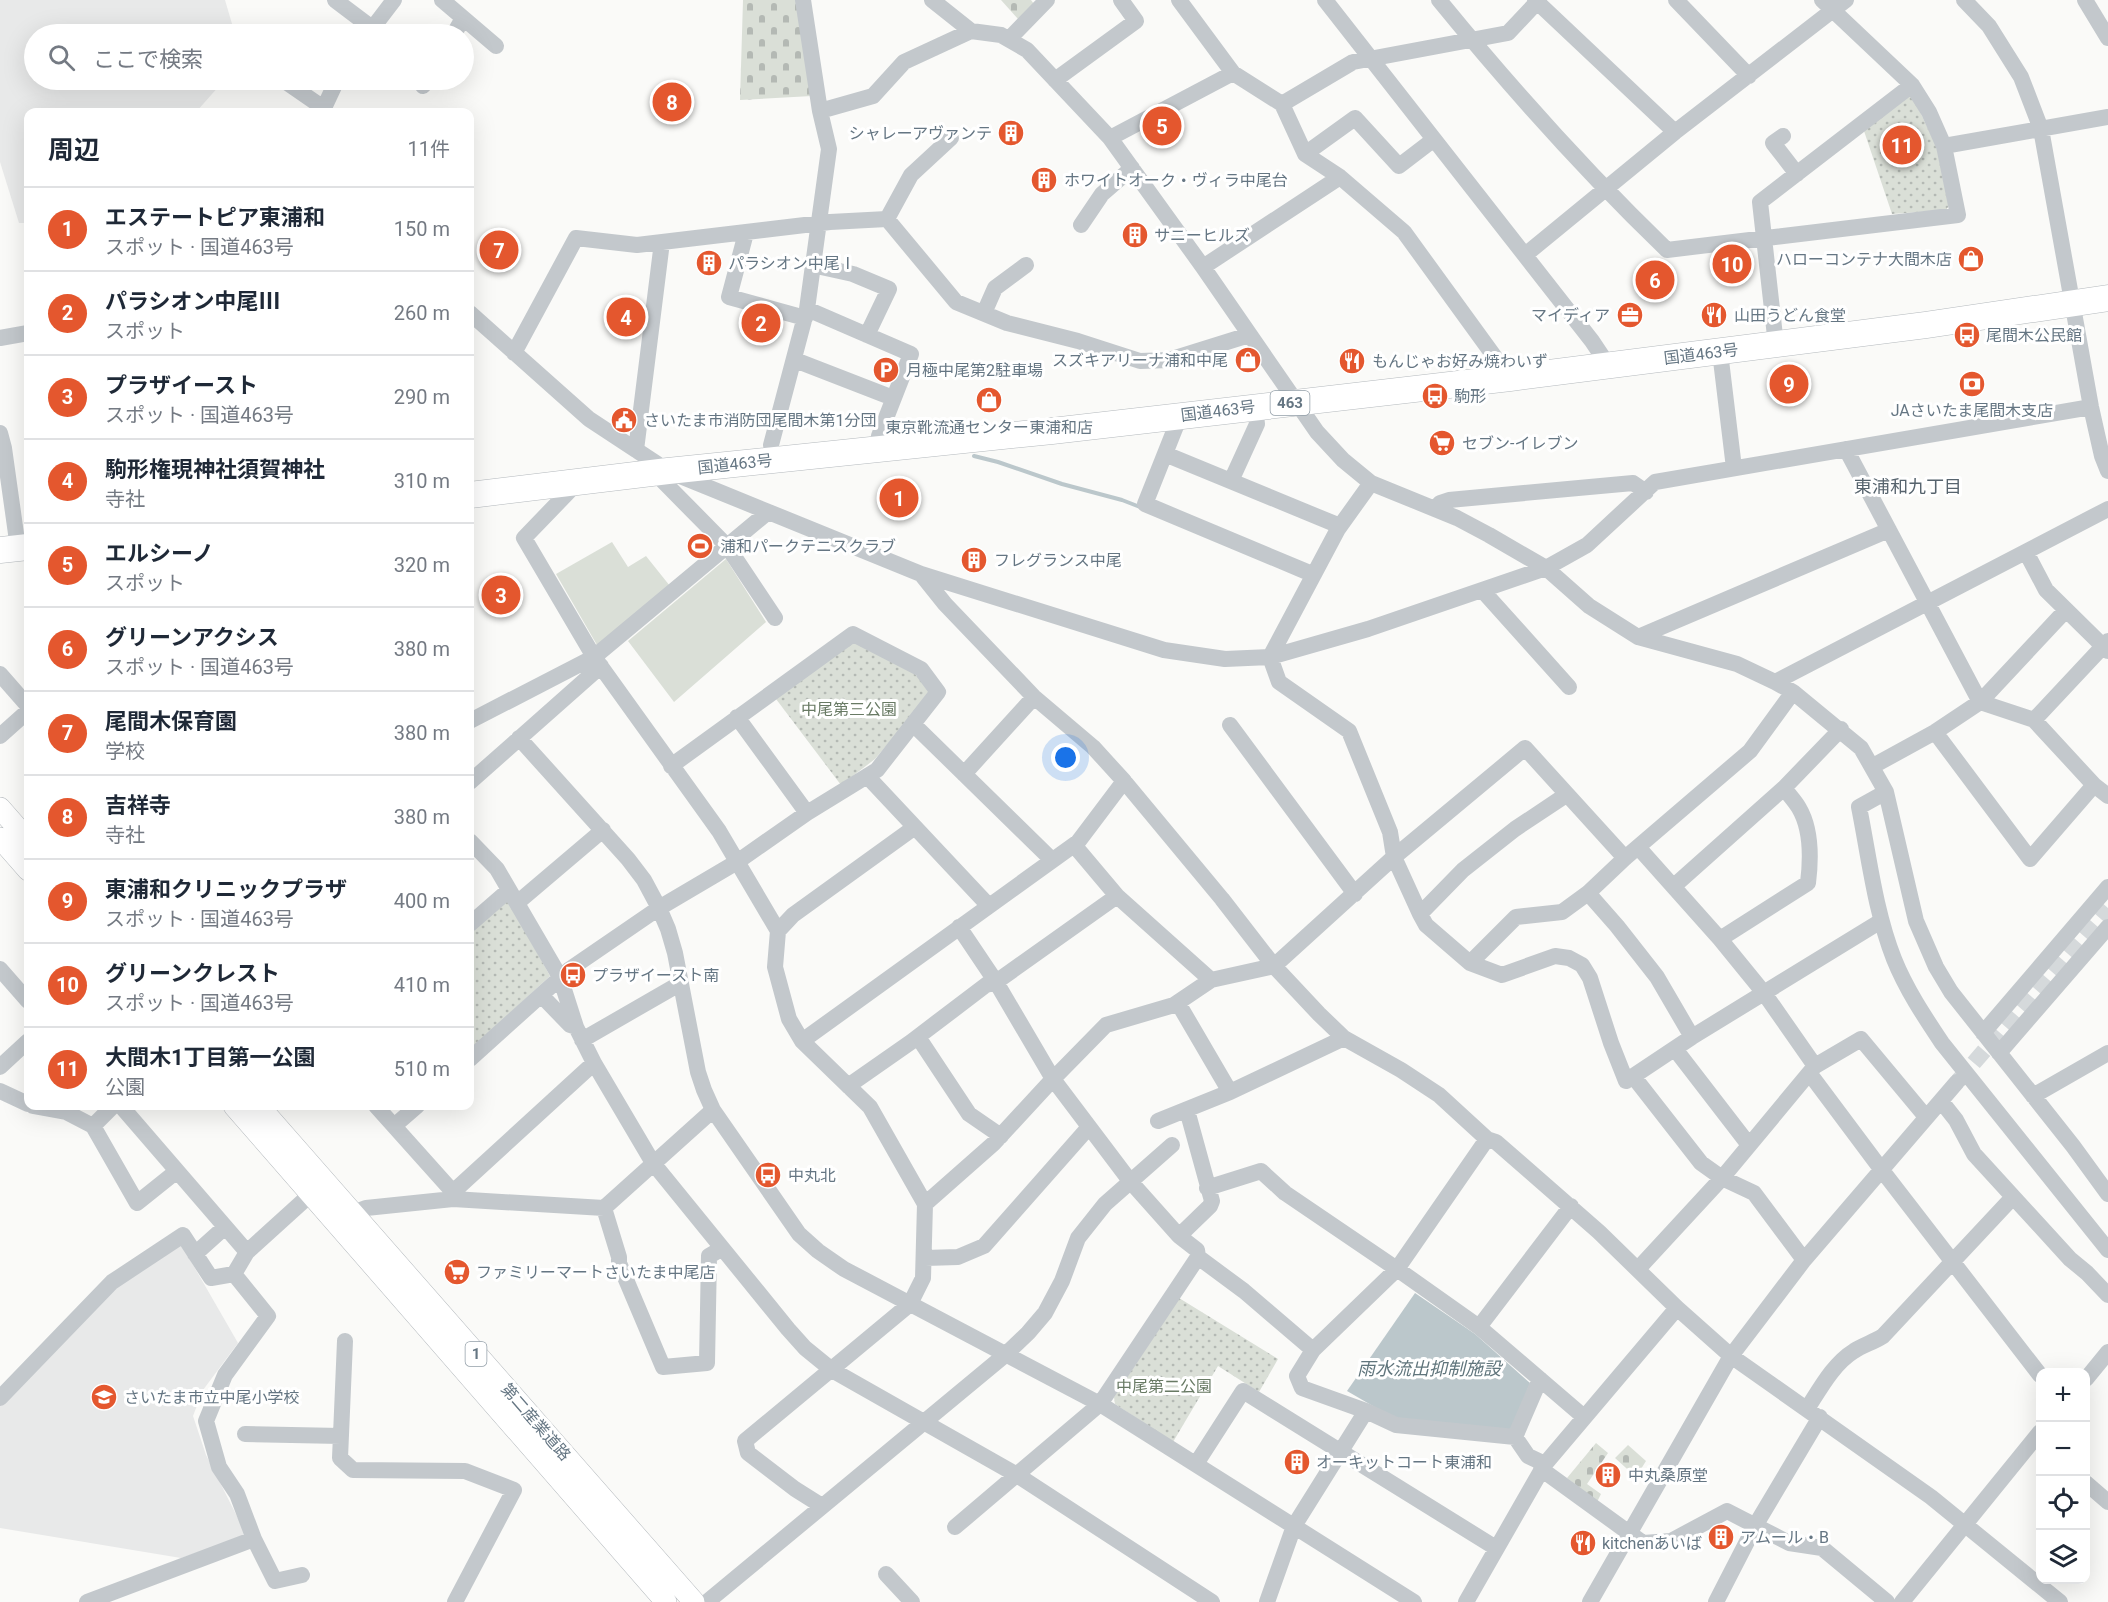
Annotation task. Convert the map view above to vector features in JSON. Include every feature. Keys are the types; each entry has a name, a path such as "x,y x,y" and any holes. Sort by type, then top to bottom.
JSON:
{"highway":[{"name":"国道463号","path":"474,495 661,472 769,452 877,450 1510,378 1776,345 2108,298"}],"main road":[{"path":"0,807 24,835"},
{"path":"0,838 24,865"},
{"name":"第二産業道路","path":"238,1110 666,1602"},
{"name":"第二産業道路","path":"263,1110 694,1602"}],"street":[{"path":"334,0 362,24"},
{"path":"375,24 394,0"},
{"path":"442,0 471,24"},
{"path":"769,452 806,314 829,149 820,111 803,0"},
{"path":"932,0 971,31 1001,35 1027,50 1110,138 1317,432 1343,460 1371,483 1436,509 1489,535 1545,568 1589,606 1638,637 1737,664 1775,682 1793,692 1841,729 1861,748 1886,792 1911,903 1926,945 1951,992 2073,1146 2108,1194"},
{"path":"1009,39 1047,0"},
{"path":"1055,80 1136,21 1121,0"},
{"path":"1179,0 1233,74 1282,104 1305,154 1340,177 1404,232 1510,378"},
{"path":"1325,0 1433,140 1526,255 1608,365"},
{"path":"1439,0 1605,190 1667,250 1958,215 1944,146 1929,112 1912,85 1834,3 1749,76 1675,132 1605,190 1526,255"},
{"path":"1676,0 1749,76"},
{"path":"1964,0 1989,26 2020,77 2041,129 2091,407 2102,456 2108,471"},
{"path":"2085,0 2107,35"},
{"path":"1282,104 1353,62 1508,33 1537,1 1675,132"},
{"path":"460,24 464,18"},
{"path":"474,27 496,46"},
{"path":"820,111 873,96 904,62 971,31"},
{"path":"1110,138 1233,74"},
{"path":"1776,345 1760,202 1912,85"},
{"path":"296,90 319,108"},
{"path":"324,108 333,90"},
{"path":"1944,146 2108,117"},
{"path":"1305,154 1355,118 1399,166 1433,140"},
{"path":"1783,136 1773,143 1797,174"},
{"path":"887,219 911,175 951,138"},
{"path":"1081,225 1102,194 1132,168"},
{"path":"1203,267 1340,177"},
{"path":"514,353 576,238 637,245 818,224 887,219"},
{"path":"887,219 956,302 1007,323 1078,341 1140,361 1169,360 1250,335"},
{"path":"746,233 729,297 806,314 867,335 911,354 879,436 877,450"},
{"path":"636,450 662,242"},
{"path":"813,265 854,274 889,289 867,335"},
{"path":"984,313 995,288 1026,265"},
{"path":"474,317 589,419 636,450 661,472 727,546 775,618"},
{"path":"0,338 24,334"},
{"path":"1720,352 1734,468"},
{"path":"795,360 894,398"},
{"path":"1231,481 1257,424 1255,407"},
{"path":"661,472 768,512 921,574 1164,650 1225,659 1270,657 1368,629 1545,568 1587,545 1655,482 2091,407"},
{"path":"1180,416 1145,504 1312,574"},
{"path":"0,433 4,448 16,548"},
{"path":"1846,449 1980,702 2034,720 2094,785 2108,796"},
{"path":"1165,454 1340,526"},
{"path":"578,482 524,538 597,661 713,822 778,931 775,967 789,1019 802,1041 870,1107 925,1204 923,1278 909,1304 745,1441 748,1453 795,1489 822,1506"},
{"path":"1371,483 1340,526 1312,574 1270,657 1279,682 1349,731 1390,832 1394,856 1420,914 1426,925 1470,963 1502,975 1556,956 1569,958 1582,965 1590,978 1626,1081 1692,1037 1881,921"},
{"path":"1436,509 1440,503 1449,500 1632,483 1646,492"},
{"path":"1775,682 2108,509"},
{"path":"474,778 519,738 597,661 768,512"},
{"path":"1638,637 1889,530"},
{"path":"2026,552 2046,590 2106,646 2034,720"},
{"path":"921,574 945,604 1034,697 1093,747 1124,780 1274,966 1344,1038 1401,1070 1438,1095 1487,1139 1496,1142 1571,1206 1677,1308 1731,1356 1906,1479 1967,1525 2060,1602"},
{"path":"1482,590 1569,687"},
{"path":"1873,766 1935,732 1980,702 2066,610"},
{"path":"474,1055 560,977 659,908 737,862 807,813 877,770 938,692 921,669 853,634 671,766"},
{"path":"474,719 597,661"},
{"path":"0,674 24,701"},
{"path":"1470,963 1516,917 1562,912 1588,893 1625,858 1750,751 1793,692"},
{"path":"964,774 1034,697"},
{"path":"0,736 24,715"},
{"path":"737,717 807,813"},
{"path":"913,724 1052,860"},
{"path":"1230,725 1355,894"},
{"path":"1674,886 1784,789 1841,729"},
{"path":"1935,732 2030,859 2094,785"},
{"path":"519,738 603,830 644,880 668,929 698,1072 704,1090 713,1110 799,1234 844,1269 1100,1404 1414,1602"},
{"path":"925,1204 1001,1136 1106,1025 1178,1003 1210,980 1274,966 1394,856 1525,748 1625,858"},
{"path":"867,776 989,906"},
{"path":"802,1041 1074,845 1124,780"},
{"path":"1720,939 1808,884 1811,858 1807,830 1799,808 1784,789"},
{"path":"1886,792 1858,807 1881,921 1894,959 1921,1013 1942,1043 2108,1250"},
{"path":"1420,914 1463,870 1515,829 1566,795"},
{"path":"778,931 793,915 915,827"},
{"path":"474,917 513,897 603,830"},
{"path":"474,845 497,869 560,977 579,1033 652,1163 805,1348 832,1370 1017,1475 1212,1602"},
{"path":"1074,845 1117,896 1210,980"},
{"path":"1638,847 1720,939 1764,993 1813,1070 1881,1169 2036,1370"},
{"path":"1983,1032 2108,887"},
{"path":"1588,893 1657,977 1692,1037"},
{"path":"848,1086 918,1037 986,985 996,982 1117,896"},
{"path":"955,1527 1100,1404 1198,1257 1197,1250 1179,1236 1130,1181 1053,1079 996,982 959,927"},
{"path":"1999,1053 2108,927"},
{"path":"0,969 24,996"},
{"path":"579,1033 681,983"},
{"path":"541,994 579,1033"},
{"path":"1178,1003 1230,1092"},
{"path":"918,1037 969,1114 1001,1136"},
{"path":"1158,1121 1230,1092 1344,1038"},
{"path":"1638,1269 1722,1178 1813,1070 1861,1039 1926,1117"},
{"path":"0,1067 24,1045"},
{"path":"1675,1049 1749,1145"},
{"path":"2033,1096 2108,1053"},
{"path":"453,1196 594,1062"},
{"path":"1633,1076 1701,1163 1722,1178 1754,1194 1804,1260"},
{"path":"1590,1602 1731,1356 1804,1260 1957,1082"},
{"path":"0,1091 24,1102"},
{"path":"1941,1101 1956,1120 1974,1154 2070,1259 2108,1295"},
{"path":"55,1110 66,1112 93,1126 137,1203 177,1171"},
{"path":"93,1126 109,1110"},
{"path":"125,1110 247,1252"},
{"path":"380,1110 453,1196"},
{"path":"394,1126 412,1110"},
{"path":"353,1213 366,1208 453,1196 604,1208 713,1110"},
{"path":"1179,1236 1210,1206 1212,1201 1186,1110"},
{"path":"925,1258 958,1257 984,1246 1089,1127"},
{"path":"1487,1139 1397,1269 1314,1350 1297,1376 1302,1388 1366,1411 1396,1425 1515,1437 1528,1456 1643,1543 1671,1541 1727,1511 1789,1543 1822,1548 1887,1602"},
{"path":"707,1602 1005,1355 1028,1333 1045,1314 1062,1281 1078,1238 1105,1204 1172,1145"},
{"path":"1208,1188 1261,1171 1285,1193 1479,1327 1584,1417"},
{"path":"2,1393 112,1282 183,1235 211,1278 234,1274 247,1252 311,1194"},
{"path":"1716,1602 1833,1370 1854,1351 1883,1336 2013,1197"},
{"path":"1479,1327 1571,1206"},
{"path":"604,1208 619,1263 663,1366 708,1364 709,1256 721,1249"},
{"path":"195,1254 225,1227"},
{"path":"1198,1257 1244,1291 1314,1350"},
{"path":"234,1274 268,1316 225,1375 206,1421 219,1467 237,1494 254,1539 275,1581 302,1575"},
{"path":"1466,1602 1543,1466 1677,1308"},
{"path":"345,1341 340,1458 353,1470 465,1471 514,1490 455,1602"},
{"path":"2090,1374 2105,1361"},
{"path":"1515,1437 1540,1379"},
{"path":"1196,1464 1243,1390 1496,1548"},
{"path":"1267,1602 1294,1526 1366,1411"},
{"path":"245,1434 341,1436"},
{"path":"1902,1602 2036,1441"},
{"path":"2090,1487 2108,1502"},
{"path":"87,1602 254,1539"},
{"path":"886,1574 912,1602"}],"shaded area":[{"path":"0,0 225,0 232,24 24,24 24,90 216,90 200,108 24,108 24,223 19,223 0,162"},
{"name":"さいたま市立中尾小学校","path":"181,1244 238,1343 203,1390 193,1416 206,1455 247,1536 181,1558 0,1528 0,1404 117,1287"}],"green space":[{"path":"743,0 800,0 812,96 740,100"},
{"path":"1001,0 1031,0 1034,4 1018,19"},
{"path":"1907,96 1913,97 1942,158 1950,204 1946,210 1892,214 1864,131"},
{"path":"612,542 628,567 646,556 670,586 597,645 556,574"},
{"path":"726,559 766,622 674,702 628,641"},
{"name":"中尾第三公園","path":"852,640 909,670 920,678 931,693 875,759 841,785 776,699"},
{"path":"507,898 550,976 474,1046 474,928"},
{"name":"中尾第二公園","path":"1179,1298 1278,1359 1259,1392 1218,1366 1173,1442 1115,1404 1114,1397"},
{"path":"1596,1443 1608,1453 1587,1484 1601,1494 1597,1502 1567,1478"},
{"path":"1628,1445 1646,1461 1636,1477 1615,1458"}],"water":[{"name":"雨水流出抑制施設","path":"1415,1293 1475,1334 1530,1383 1512,1430 1397,1420 1347,1391"}],"waterway":[{"path":"974,456 1140,507"}],"tunnel":[{"path":"1958,1081 2108,908"}],"place":[{"name":"吉祥寺","path":"672,102"},
{"name":"エルシーノ","path":"1162,126"},
{"name":"シャレーアヴァンテ","path":"1011,133"},
{"name":"大間木1丁目第一公園","path":"1902,145"},
{"name":"ホワイトオーク・ヴィラ中尾台","path":"1044,180"},
{"name":"サニーヒルズ","path":"1135,235"},
{"name":"尾間木保育園","path":"499,250"},
{"name":"ハローコンテナ大間木店","path":"1971,259"},
{"name":"パラシオン中尾Ⅰ","path":"709,263"},
{"name":"グリーンクレスト","path":"1732,264"},
{"name":"グリーンアクシス","path":"1655,280"},
{"name":"マイディア","path":"1630,315"},
{"name":"山田うどん食堂","path":"1714,315"},
{"name":"駒形権現神社須賀神社","path":"626,317"},
{"name":"パラシオン中尾Ⅲ","path":"761,323"},
{"name":"尾間木公民館","path":"1967,335"},
{"name":"スズキアリーナ浦和中尾","path":"1248,360"},
{"name":"もんじゃお好み焼わいず","path":"1352,361"},
{"name":"月極中尾第2駐車場","path":"886,370"},
{"name":"東浦和クリニックプラザ","path":"1789,384"},
{"name":"JAさいたま尾間木支店","path":"1972,384"},
{"name":"駒形","path":"1435,396"},
{"name":"東京靴流通センター東浦和店","path":"989,400"},
{"name":"さいたま市消防団尾間木第1分団","path":"624,420"},
{"name":"セブン-イレブン","path":"1442,443"},
{"name":"エステートピア東浦和","path":"899,498"},
{"name":"浦和パークテニスクラブ","path":"700,546"},
{"name":"フレグランス中尾","path":"974,560"},
{"name":"プラザイースト","path":"501,595"},
{"name":"プラザイースト南","path":"573,975"},
{"name":"中丸北","path":"768,1175"},
{"name":"ファミリーマートさいたま中尾店","path":"457,1272"},
{"name":"さいたま市立中尾小学校","path":"104,1397"},
{"name":"オーキットコート東浦和","path":"1297,1462"},
{"name":"中丸桑原堂","path":"1608,1475"},
{"name":"アムール・B","path":"1721,1537"},
{"name":"kitchenあいば","path":"1583,1543"}],"district":[{"name":"東浦和九丁目","path":"1908,486"}]}
